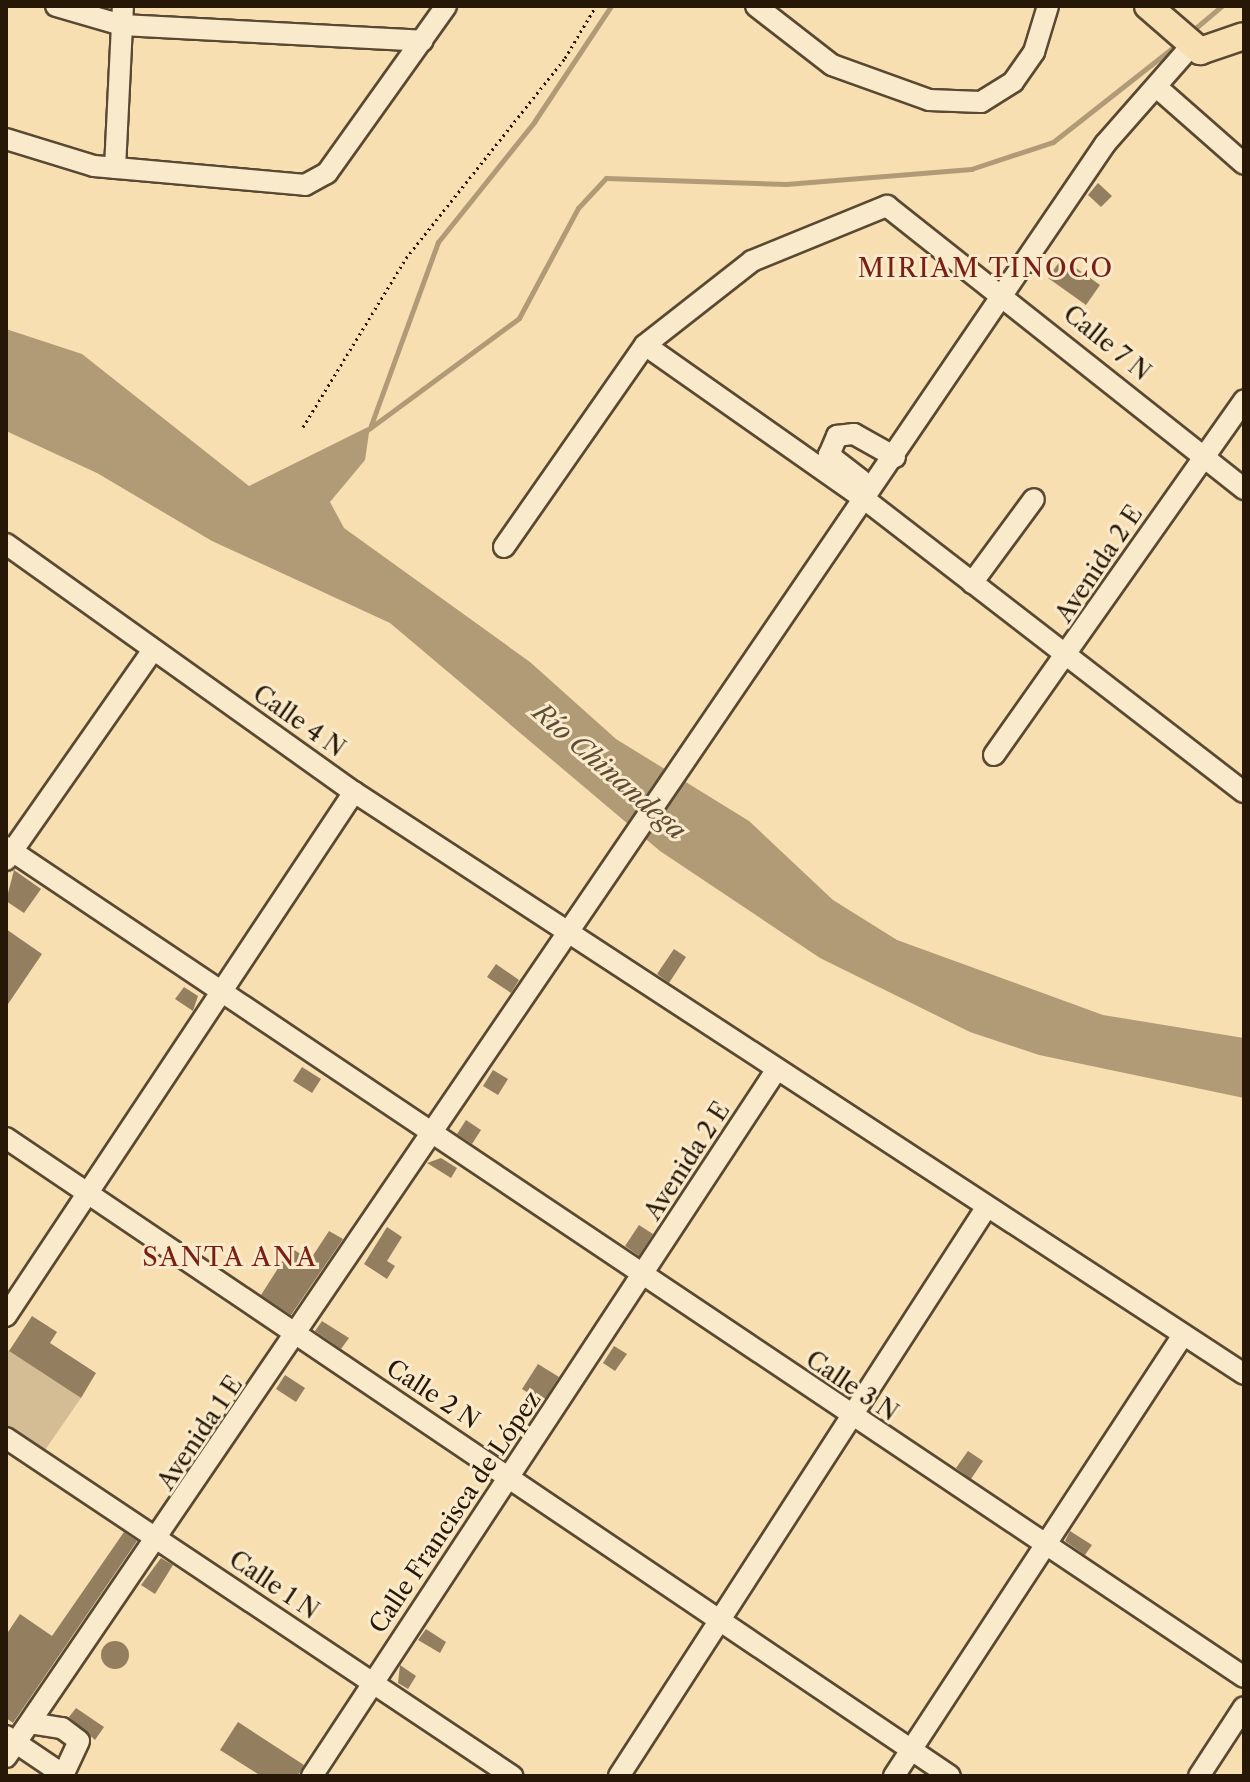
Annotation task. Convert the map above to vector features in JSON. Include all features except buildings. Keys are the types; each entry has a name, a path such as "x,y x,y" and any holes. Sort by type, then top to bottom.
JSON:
{"main road":[{"path":"1148,6 1191,46 1209,52 1244,36"}],"street":[{"path":"56,6 122,16 423,41"},
{"path":"6,139 115,168 305,185 327,173 446,6"},
{"path":"756,6 832,65 929,100 981,102 1013,82 1034,52 1048,6"},
{"path":"115,168 122,16"},
{"name":"Avenida 1 E","path":"9,1745 30,1723 298,1336 1105,144 1159,89 1191,46"},
{"path":"1159,89 1244,164"},
{"name":"Calle 7 N","path":"645,345 752,261 818,230 887,206 897,210 1005,293 1244,489"},
{"path":"504,547 645,345 870,495"},
{"name":"Avenida 2 E","path":"994,755 1067,657 1244,400"},
{"path":"895,457 845,432 831,444 829,455 870,495 972,583 1244,792"},
{"path":"972,583 1034,499"},
{"name":"Calle 4 N","path":"6,544 354,792 775,1072 1244,1374"},
{"path":"8,853 153,650"},
{"path":"6,1316 354,792"},
{"name":"Calle 3 N","path":"8,853 220,990 854,1419 1244,1677"},
{"name":"Avenida 2 E","path":"643,1277 775,1072"},
{"name":"Calle 2 N","path":"6,1138 950,1776"},
{"path":"619,1776 854,1419 986,1208"},
{"name":"Calle Francisca de López","path":"312,1776 643,1277"},
{"path":"894,1776 1048,1547 1183,1335"},
{"name":"Calle 1 N","path":"6,1438 512,1776"},
{"path":"1199,1776 1244,1707"},
{"path":"9,1745 64,1775 79,1741 62,1728 30,1723"}],"path":[{"path":"303,427 406,258 565,58 596,6"}],"shaded area":[{"path":"6,1349 81,1398 45,1450 6,1425"}],"water":[{"name":"Río Chinandega","path":"6,329 82,354 249,486 370,426 365,460 330,502 344,528 530,662 616,739 749,821 833,900 897,940 1103,1015 1244,1038 1244,1098 1039,1055 970,1032 820,958 660,851 390,623 212,541 97,473 6,431"}],"waterway":[{"path":"371,425 438,242 534,122 611,6"},
{"path":"1192,31 1222,6"},
{"path":"366,431 519,318 578,208 606,178 786,184 971,169 1053,142 1179,43"}],"district":[{"name":"MIRIAM TINOCO","path":"986,269"},
{"name":"SANTA ANA","path":"230,1258"}]}
